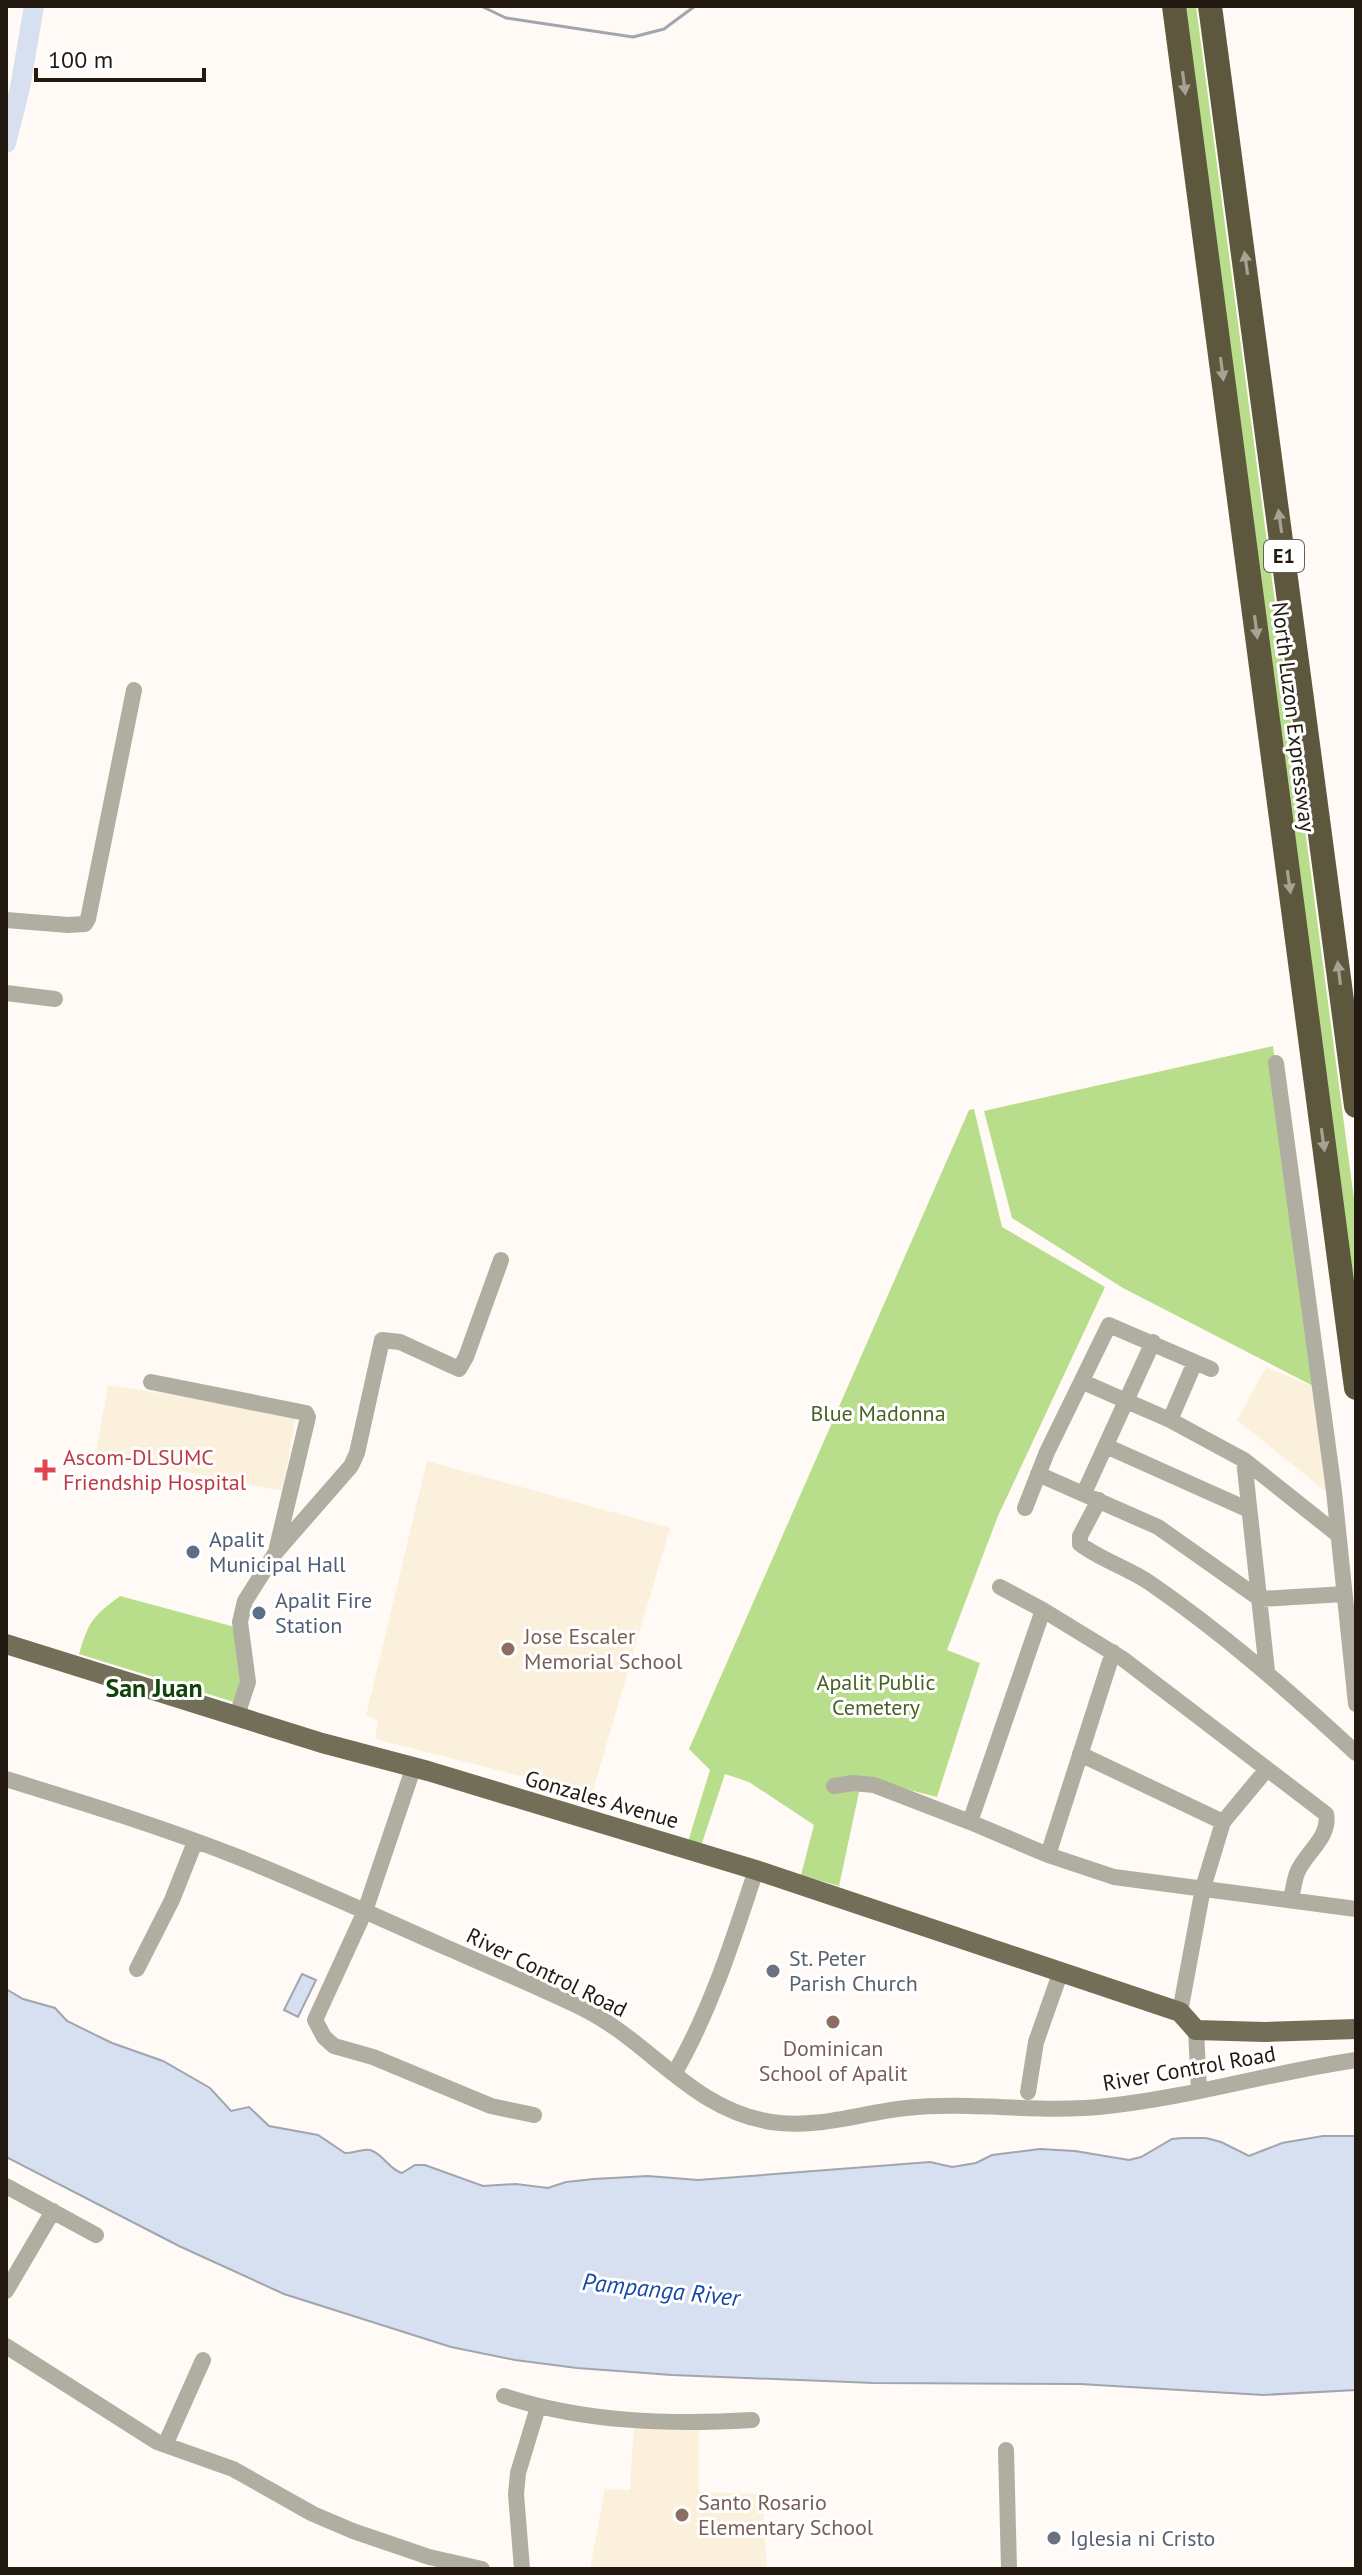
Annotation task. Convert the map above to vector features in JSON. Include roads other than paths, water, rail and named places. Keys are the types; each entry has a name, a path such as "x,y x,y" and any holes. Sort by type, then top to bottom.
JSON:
{"highway":[{"name":"North Luzon Expressway","path":"1174,6 1356,1388"},
{"name":"North Luzon Expressway","path":"1210,6 1356,1106"}],"main road":[{"name":"Gonzales Avenue","path":"6,1644 756,1870 1180,2012"},
{"path":"1180,2012 1196,2030 1265,2032 1356,2029"}],"street":[{"path":"6,920 68,925 85,924 88,919 134,690"},
{"path":"6,993 55,999"},
{"path":"1276,1063 1356,1704"},
{"path":"240,1716 248,1682 240,1622 245,1601 276,1552 351,1466 357,1453 382,1340 400,1342 459,1369 501,1260"},
{"path":"1025,1508 1109,1325 1211,1369"},
{"path":"1153,1342 1106,1446 1080,1544 1146,1580 1267,1671 1356,1753"},
{"path":"1170,1420 1195,1362"},
{"path":"151,1382 306,1413 308,1417 276,1552"},
{"path":"1083,1382 1170,1420 1244,1460 1337,1534"},
{"path":"1106,1446 1249,1510"},
{"path":"1244,1460 1267,1671"},
{"path":"1038,1474 1158,1527 1260,1599 1344,1594"},
{"path":"1000,1587 1113,1652 1326,1814 1328,1823 1297,1872 1291,1899"},
{"path":"970,1822 1043,1610"},
{"path":"1048,1855 1113,1652"},
{"path":"1080,1754 1223,1822"},
{"path":"413,1769 365,1911 315,2020 324,2037 334,2046 373,2057 491,2106 534,2115"},
{"path":"1180,2012 1203,1888 1223,1822 1267,1769"},
{"name":"River Control Road","path":"6,1779 195,1842 293,1879 583,2008 642,2045 697,2093 746,2116 800,2125 830,2123 906,2108 1027,2110 1107,2106 1356,2060"},
{"path":"834,1786 853,1783 874,1785 1048,1855 1114,1877 1356,1909"},
{"path":"137,1969 172,1900 195,1842"},
{"path":"674,2074 694,2040 724,1967 756,1870"},
{"path":"1028,2092 1036,2042 1061,1971"},
{"path":"1196,2030 1199,2091"},
{"path":"6,2186 96,2235"},
{"path":"6,2291 53,2211"},
{"path":"6,2346 80,2395 165,2445 233,2469 313,2514 353,2531 429,2557 482,2569"},
{"path":"165,2445 203,2360"},
{"path":"504,2396 538,2407 580,2415 688,2424 752,2420"},
{"path":"522,2569 516,2494 518,2473 538,2407"},
{"path":"1006,2450 1006,2550 1009,2569"}],"water":[{"path":"302,1974 316,1980 298,2017 284,2010"},
{"name":"Pampanga River","path":"6,1989 23,1999 55,2008 67,2021 112,2043 163,2061 210,2088 231,2111 249,2107 269,2126 318,2135 345,2153 370,2150 402,2173 415,2165 425,2165 483,2186 516,2184 548,2188 566,2182 648,2176 698,2180 930,2162 952,2167 976,2163 992,2155 1040,2149 1129,2160 1141,2157 1172,2139 1183,2138 1206,2138 1221,2142 1249,2156 1282,2143 1323,2136 1356,2136 1356,2390 1263,2395 1080,2384 874,2383 672,2375 577,2368 451,2347 284,2294 179,2246 6,2157"}],"waterway":[{"path":"6,143 20,88 34,6"},
{"path":"481,6 506,18 633,37 664,29 695,6"}],"place":[{"name":"Ascom-DLSUMC Friendship Hospital","path":"45,1470"},
{"name":"Apalit Municipal Hall","path":"193,1552"},
{"name":"Apalit Fire Station","path":"259,1613"},
{"name":"Jose Escaler Memorial School","path":"508,1649"},
{"name":"St. Peter Parish Church","path":"773,1971"},
{"name":"Dominican School of Apalit","path":"833,2022"},
{"name":"Santo Rosario Elementary School","path":"682,2515"},
{"name":"Iglesia ni Cristo","path":"1054,2538"}],"district":[{"name":"San Juan","path":"154,1688"}],"park label":[{"name":"Blue Madonna","path":"878,1413"},
{"name":"Apalit Public Cemetery","path":"876,1694"}]}
